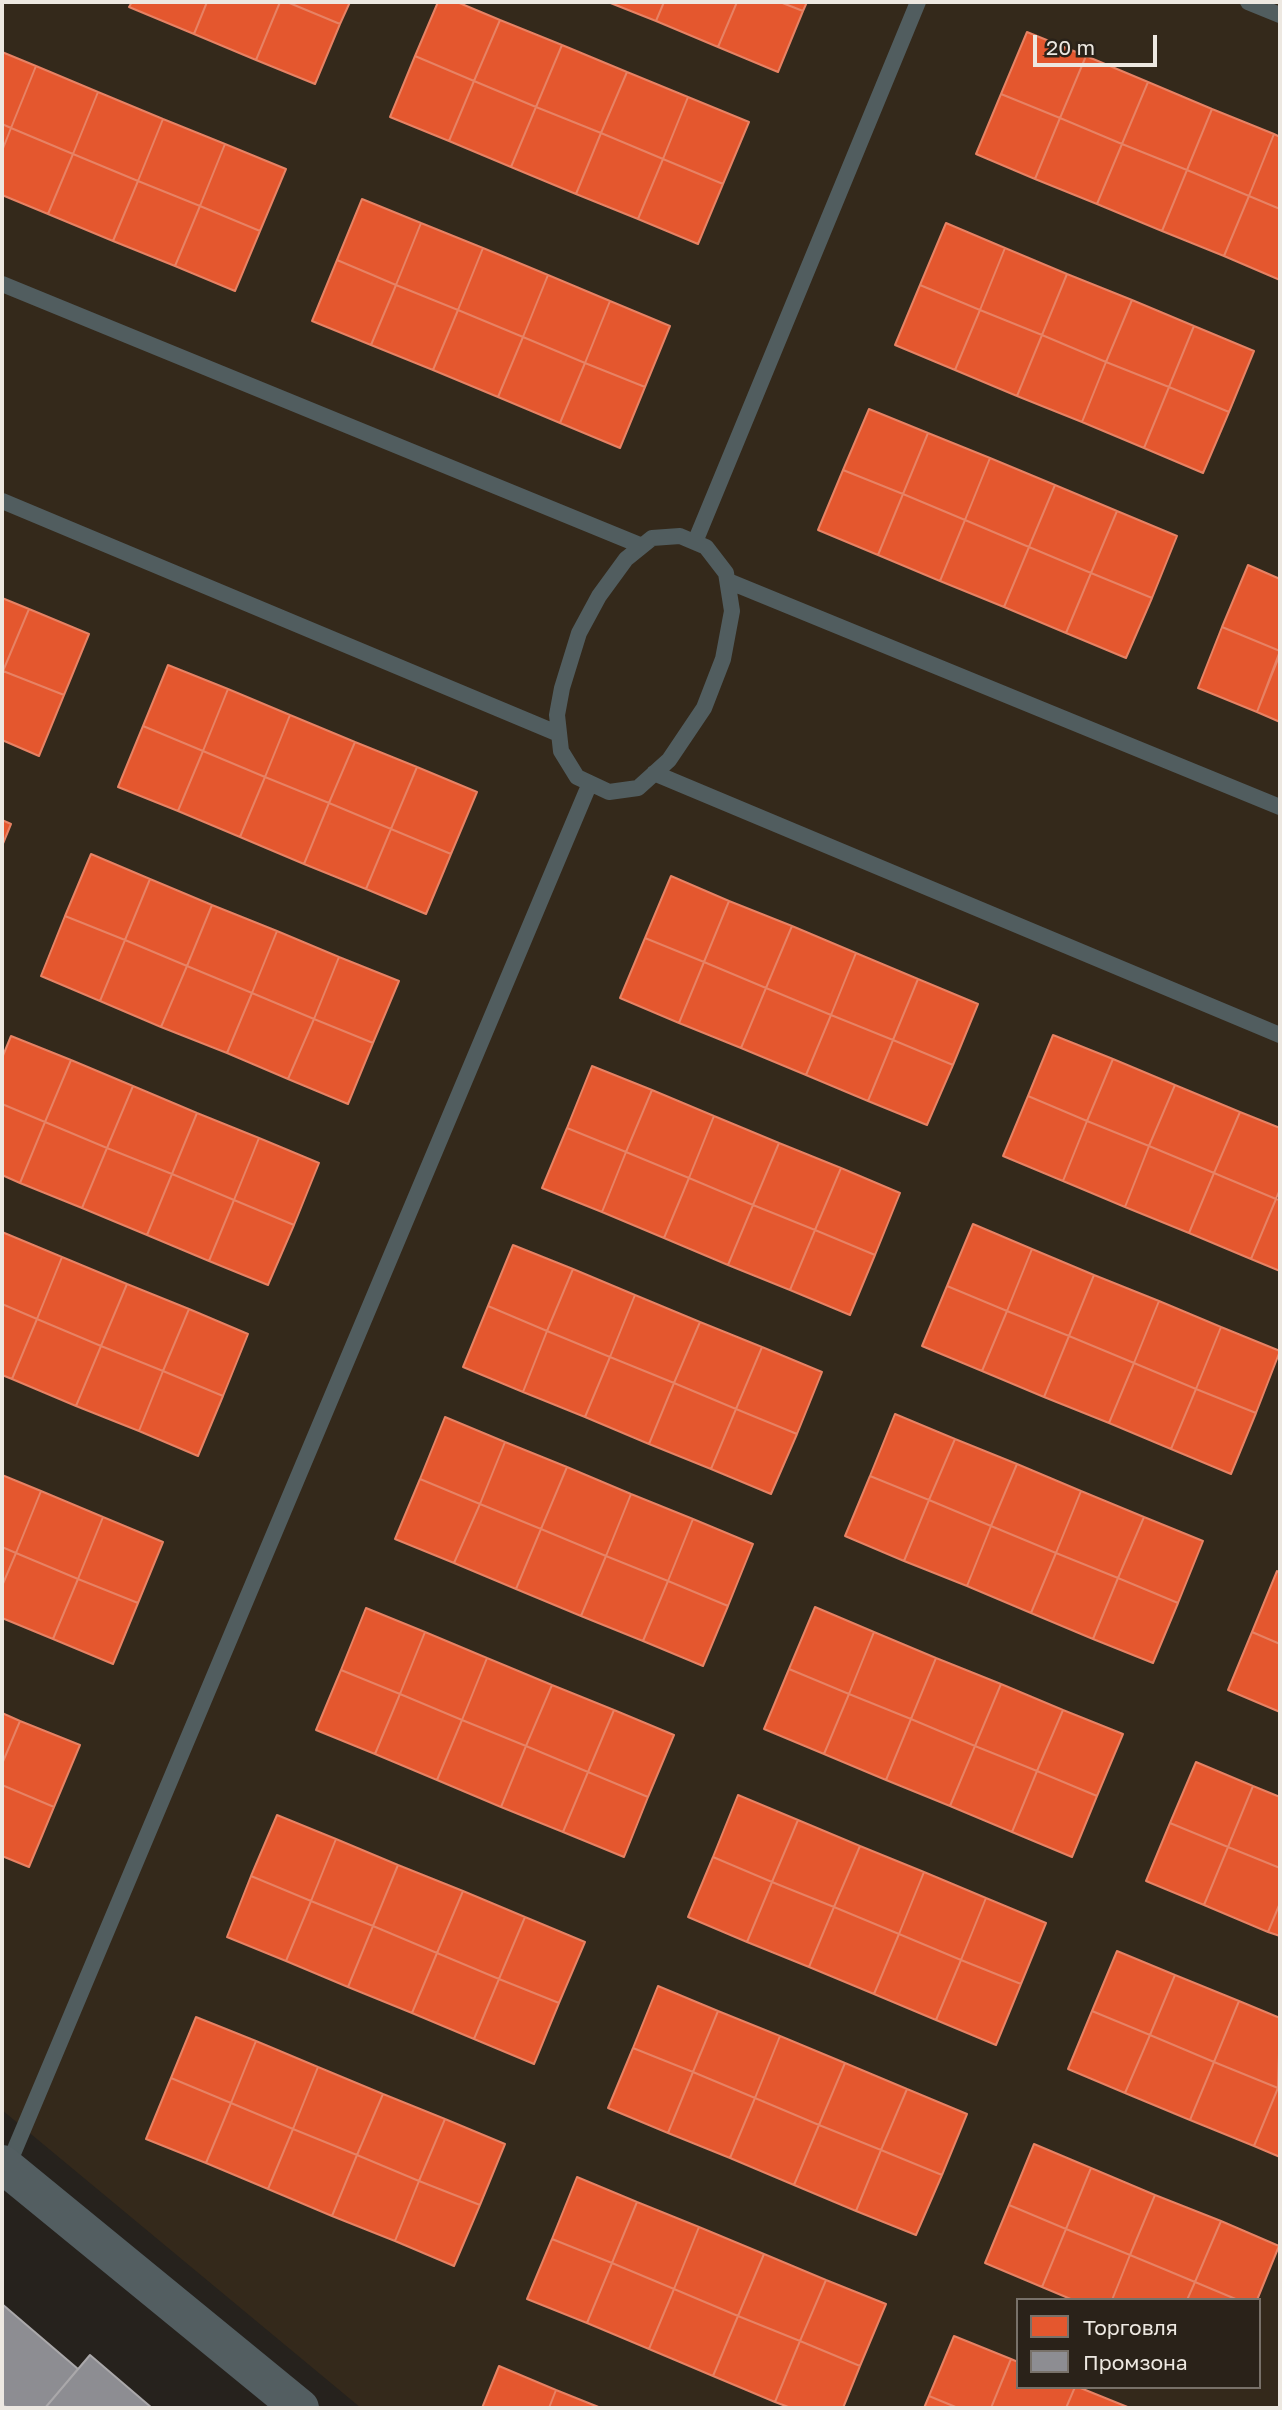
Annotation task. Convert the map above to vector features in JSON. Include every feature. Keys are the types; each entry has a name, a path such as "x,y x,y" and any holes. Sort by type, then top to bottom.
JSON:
{"street":[{"path":"4,2166 300,2408"}],"lane":[{"path":"695,542 918,2"},
{"path":"1248,2 1280,15"},
{"path":"2,284 642,546"},
{"path":"2,501 559,734"},
{"path":"680,536 695,542 706,547 726,573 728,581 732,611 723,659 704,708 669,760 638,788 609,792 577,777 561,751 557,715 562,688 579,634 599,596 626,559 652,538 680,536"},
{"path":"728,581 1280,807"},
{"path":"654,773 1280,1035"},
{"path":"4,2166 590,783"}],"shaded area":[{"path":"2,2 1280,2 1280,2408 361,2408 2,2110"}],"building: Торговля":[{"path":"132,2 207,2 194,34 129,7"},
{"path":"207,2 280,2 256,60 194,34"},
{"path":"280,2 287,2 340,24 315,84 256,60"},
{"path":"287,2 350,2 340,24"},
{"path":"438,2 457,2 500,20 474,81 415,56"},
{"path":"608,2 664,2 656,21"},
{"path":"664,2 737,2 718,47 656,21"},
{"path":"737,2 780,2 803,11 778,72 718,47"},
{"path":"780,2 807,2 803,11"},
{"path":"500,20 562,45 536,107 474,81"},
{"path":"1027,32 1086,56 1060,118 1001,94"},
{"path":"562,45 627,72 601,133 536,107"},
{"path":"2,52 36,66 11,128 2,124"},
{"path":"415,56 474,81 449,141 390,117"},
{"path":"1086,56 1148,82 1122,144 1060,118"},
{"path":"36,66 98,92 73,154 11,128"},
{"path":"627,72 688,97 663,159 601,133"},
{"path":"474,81 536,107 511,167 449,141"},
{"path":"1148,82 1212,109 1187,170 1122,144"},
{"path":"98,92 163,119 138,181 73,154"},
{"path":"1001,94 1060,118 1035,179 976,154"},
{"path":"688,97 749,122 723,184 663,159"},
{"path":"536,107 601,133 576,194 511,167"},
{"path":"1212,109 1274,134 1249,196 1187,170"},
{"path":"1060,118 1122,144 1097,204 1035,179"},
{"path":"163,119 225,144 200,206 138,181"},
{"path":"2,124 11,128 2,151"},
{"path":"11,128 73,154 48,214 2,195 2,151"},
{"path":"601,133 663,159 638,219 576,194"},
{"path":"1274,134 1280,137 1280,209 1249,196"},
{"path":"225,144 286,169 260,231 200,206"},
{"path":"1122,144 1187,170 1162,231 1097,204"},
{"path":"73,154 138,181 113,241 48,214"},
{"path":"663,159 723,184 698,244 638,219"},
{"path":"1187,170 1249,196 1224,256 1162,231"},
{"path":"138,181 200,206 175,266 113,241"},
{"path":"1249,196 1280,209 1280,280 1224,256"},
{"path":"362,199 421,223 396,285 337,260"},
{"path":"200,206 260,231 235,291 175,266"},
{"path":"421,223 483,248 458,310 396,285"},
{"path":"946,223 1005,248 980,310 920,285"},
{"path":"483,248 548,275 523,337 458,310"},
{"path":"1005,248 1067,274 1042,335 980,310"},
{"path":"337,260 396,285 371,345 312,321"},
{"path":"1067,274 1132,300 1106,362 1042,335"},
{"path":"548,275 610,301 585,363 523,337"},
{"path":"396,285 458,310 433,370 371,345"},
{"path":"920,285 980,310 955,370 895,345"},
{"path":"1132,300 1194,326 1169,387 1106,362"},
{"path":"610,301 670,326 645,387 585,363"},
{"path":"458,310 523,337 498,397 433,370"},
{"path":"980,310 1042,335 1017,396 955,370"},
{"path":"1194,326 1254,351 1229,412 1169,387"},
{"path":"1042,335 1106,362 1082,422 1017,396"},
{"path":"523,337 585,363 560,423 498,397"},
{"path":"1106,362 1169,387 1144,448 1082,422"},
{"path":"585,363 645,387 620,448 560,423"},
{"path":"1169,387 1229,412 1203,473 1144,448"},
{"path":"869,409 928,433 903,494 843,470"},
{"path":"928,433 990,458 965,520 903,494"},
{"path":"990,458 1055,485 1029,547 965,520"},
{"path":"843,470 903,494 878,555 818,530"},
{"path":"1055,485 1117,511 1091,573 1029,547"},
{"path":"903,494 965,520 940,581 878,555"},
{"path":"1117,511 1177,536 1152,598 1091,573"},
{"path":"965,520 1029,547 1004,607 940,581"},
{"path":"1029,547 1091,573 1066,633 1004,607"},
{"path":"1248,565 1280,579 1280,651 1222,627"},
{"path":"1091,573 1152,598 1126,658 1066,633"},
{"path":"2,598 29,609 3,671 2,670"},
{"path":"29,609 89,634 64,695 3,671"},
{"path":"1222,627 1280,651 1257,712 1198,688"},
{"path":"1280,654 1280,722 1257,712"},
{"path":"168,665 228,689 203,751 143,726"},
{"path":"3,671 64,695 39,756 2,740"},
{"path":"228,689 290,715 265,777 203,751"},
{"path":"290,715 355,742 329,803 265,777"},
{"path":"143,726 203,751 178,811 118,787"},
{"path":"355,742 417,767 391,829 329,803"},
{"path":"203,751 265,777 240,837 178,811"},
{"path":"417,767 477,792 451,854 391,829"},
{"path":"265,777 329,803 304,864 240,837"},
{"path":"329,803 391,829 366,889 304,864"},
{"path":"2,820 11,824 2,846"},
{"path":"391,829 451,854 426,914 366,889"},
{"path":"91,854 150,879 125,940 65,916"},
{"path":"671,876 729,901 704,962 645,938"},
{"path":"150,879 212,905 187,966 125,940"},
{"path":"729,901 792,926 766,988 704,962"},
{"path":"212,905 277,931 252,993 187,966"},
{"path":"65,916 125,940 100,1001 41,976"},
{"path":"792,926 856,953 831,1015 766,988"},
{"path":"277,931 339,957 314,1019 252,993"},
{"path":"645,938 704,962 679,1023 620,998"},
{"path":"125,940 187,966 161,1027 100,1001"},
{"path":"856,953 918,979 893,1040 831,1015"},
{"path":"339,957 399,981 373,1043 314,1019"},
{"path":"704,962 766,988 741,1048 679,1023"},
{"path":"187,966 252,993 227,1053 161,1027"},
{"path":"918,979 978,1004 953,1065 893,1040"},
{"path":"766,988 831,1015 806,1075 741,1048"},
{"path":"252,993 314,1019 288,1079 227,1053"},
{"path":"831,1015 893,1040 868,1101 806,1075"},
{"path":"314,1019 373,1043 348,1104 288,1079"},
{"path":"1053,1035 1113,1059 1087,1121 1028,1096"},
{"path":"11,1036 71,1060 45,1122 2,1104 2,1058"},
{"path":"893,1040 953,1065 927,1125 868,1101"},
{"path":"1113,1059 1175,1085 1149,1146 1087,1121"},
{"path":"71,1060 133,1086 107,1148 45,1122"},
{"path":"592,1066 652,1090 626,1152 567,1128"},
{"path":"1175,1085 1240,1112 1214,1173 1149,1146"},
{"path":"133,1086 197,1113 172,1174 107,1148"},
{"path":"652,1090 714,1116 689,1178 626,1152"},
{"path":"1028,1096 1087,1121 1063,1181 1003,1156"},
{"path":"2,1104 45,1122 20,1183 2,1175"},
{"path":"1240,1112 1280,1128 1280,1189 1276,1199 1214,1173"},
{"path":"197,1113 259,1138 234,1200 172,1174"},
{"path":"714,1116 779,1143 753,1205 689,1178"},
{"path":"1087,1121 1149,1146 1125,1207 1063,1181"},
{"path":"45,1122 107,1148 82,1208 20,1183"},
{"path":"567,1128 626,1152 602,1212 542,1188"},
{"path":"259,1138 319,1163 294,1225 234,1200"},
{"path":"779,1143 841,1168 815,1230 753,1205"},
{"path":"1149,1146 1214,1173 1189,1233 1125,1207"},
{"path":"107,1148 172,1174 147,1235 82,1208"},
{"path":"626,1152 689,1178 664,1238 602,1212"},
{"path":"841,1168 900,1193 875,1255 815,1230"},
{"path":"1214,1173 1276,1199 1251,1259 1189,1233"},
{"path":"172,1174 234,1200 209,1261 147,1235"},
{"path":"689,1178 753,1205 728,1265 664,1238"},
{"path":"1276,1199 1280,1200 1280,1271 1251,1259"},
{"path":"234,1200 294,1225 268,1285 209,1261"},
{"path":"753,1205 815,1230 790,1290 728,1265"},
{"path":"973,1224 1032,1249 1007,1311 947,1286"},
{"path":"815,1230 875,1255 850,1315 790,1290"},
{"path":"2,1232 62,1257 37,1319 2,1304"},
{"path":"513,1245 573,1269 547,1331 488,1306"},
{"path":"1032,1249 1094,1275 1069,1336 1007,1311"},
{"path":"62,1257 127,1284 101,1346 37,1319"},
{"path":"573,1269 635,1295 610,1357 547,1331"},
{"path":"1094,1275 1159,1301 1134,1363 1069,1336"},
{"path":"127,1284 189,1309 163,1371 101,1346"},
{"path":"947,1286 1007,1311 982,1371 922,1346"},
{"path":"635,1295 700,1322 674,1383 610,1357"},
{"path":"1159,1301 1221,1327 1196,1389 1134,1363"},
{"path":"2,1304 37,1319 12,1379 2,1375"},
{"path":"488,1306 547,1331 523,1392 463,1367"},
{"path":"189,1309 248,1334 223,1396 163,1371"},
{"path":"1007,1311 1069,1336 1044,1397 982,1371"},
{"path":"37,1319 101,1346 76,1406 12,1379"},
{"path":"700,1322 762,1347 736,1409 674,1383"},
{"path":"1221,1327 1280,1351 1256,1413 1196,1389"},
{"path":"547,1331 610,1357 585,1417 523,1392"},
{"path":"1069,1336 1134,1363 1109,1423 1044,1397"},
{"path":"101,1346 163,1371 139,1431 76,1406"},
{"path":"762,1347 822,1372 797,1434 736,1409"},
{"path":"610,1357 674,1383 649,1444 585,1417"},
{"path":"1134,1363 1196,1389 1171,1449 1109,1423"},
{"path":"163,1371 223,1396 198,1456 139,1431"},
{"path":"674,1383 736,1409 711,1469 649,1444"},
{"path":"1196,1389 1256,1413 1231,1474 1171,1449"},
{"path":"736,1409 797,1434 771,1494 711,1469"},
{"path":"895,1414 955,1439 929,1500 870,1476"},
{"path":"445,1417 505,1442 480,1504 420,1479"},
{"path":"955,1439 1017,1464 991,1526 929,1500"},
{"path":"505,1442 567,1467 541,1529 480,1504"},
{"path":"1017,1464 1081,1491 1056,1553 991,1526"},
{"path":"567,1467 631,1494 606,1556 541,1529"},
{"path":"2,1475 41,1491 16,1553 2,1547"},
{"path":"870,1476 929,1500 904,1561 845,1536"},
{"path":"420,1479 480,1504 454,1563 395,1539"},
{"path":"41,1491 103,1517 78,1579 16,1553"},
{"path":"1081,1491 1144,1517 1118,1578 1056,1553"},
{"path":"631,1494 693,1519 668,1581 606,1556"},
{"path":"929,1500 991,1526 967,1586 904,1561"},
{"path":"480,1504 541,1529 516,1589 454,1563"},
{"path":"103,1517 163,1542 138,1603 78,1579"},
{"path":"1144,1517 1203,1541 1178,1603 1118,1578"},
{"path":"693,1519 753,1544 728,1606 668,1581"},
{"path":"991,1526 1056,1553 1031,1613 967,1586"},
{"path":"541,1529 606,1556 581,1616 516,1589"},
{"path":"2,1547 16,1553 2,1586"},
{"path":"16,1553 78,1579 53,1639 2,1618 2,1586"},
{"path":"1056,1553 1118,1578 1093,1639 1031,1613"},
{"path":"606,1556 668,1581 643,1641 581,1616"},
{"path":"1277,1571 1280,1573 1280,1644 1252,1632"},
{"path":"1118,1578 1178,1603 1153,1663 1093,1639"},
{"path":"78,1579 138,1603 113,1664 53,1639"},
{"path":"668,1581 728,1606 703,1666 643,1641"},
{"path":"815,1607 874,1632 849,1694 789,1669"},
{"path":"366,1608 425,1632 400,1694 341,1670"},
{"path":"425,1632 487,1658 462,1720 400,1694"},
{"path":"874,1632 936,1658 911,1719 849,1694"},
{"path":"1252,1632 1280,1644 1280,1712 1228,1690"},
{"path":"487,1658 552,1685 526,1746 462,1720"},
{"path":"936,1658 1001,1684 975,1746 911,1719"},
{"path":"789,1669 849,1694 824,1754 764,1729"},
{"path":"341,1670 400,1694 375,1754 316,1730"},
{"path":"1001,1684 1063,1710 1037,1771 975,1746"},
{"path":"552,1685 614,1710 588,1772 526,1746"},
{"path":"400,1694 462,1720 437,1780 375,1754"},
{"path":"849,1694 911,1719 886,1780 824,1754"},
{"path":"614,1710 674,1735 648,1797 588,1772"},
{"path":"1063,1710 1123,1734 1097,1796 1037,1771"},
{"path":"2,1713 20,1721 2,1764"},
{"path":"911,1719 975,1746 950,1806 886,1780"},
{"path":"462,1720 526,1746 501,1807 437,1780"},
{"path":"20,1721 80,1745 54,1807 2,1785 2,1764"},
{"path":"526,1746 588,1772 563,1832 501,1807"},
{"path":"975,1746 1037,1771 1012,1832 950,1806"},
{"path":"1196,1762 1253,1786 1228,1847 1170,1823"},
{"path":"1037,1771 1097,1796 1072,1857 1012,1832"},
{"path":"588,1772 648,1797 624,1857 563,1832"},
{"path":"2,1785 54,1807 29,1867 2,1856"},
{"path":"1253,1786 1280,1797 1280,1868 1228,1847"},
{"path":"738,1795 798,1820 772,1882 713,1857"},
{"path":"277,1815 336,1839 311,1901 251,1876"},
{"path":"798,1820 860,1846 834,1907 772,1882"},
{"path":"1170,1823 1228,1847 1204,1905 1146,1881"},
{"path":"336,1839 398,1865 373,1926 311,1901"},
{"path":"860,1846 924,1872 899,1934 834,1907"},
{"path":"1228,1847 1280,1868 1280,1903 1268,1932 1204,1905"},
{"path":"713,1857 772,1882 747,1942 688,1917"},
{"path":"398,1865 463,1891 437,1953 373,1926"},
{"path":"924,1872 986,1898 961,1960 899,1934"},
{"path":"251,1876 311,1901 286,1961 227,1937"},
{"path":"772,1882 834,1907 809,1967 747,1942"},
{"path":"463,1891 525,1917 499,1979 437,1953"},
{"path":"986,1898 1046,1923 1021,1984 961,1960"},
{"path":"311,1901 373,1926 348,1987 286,1961"},
{"path":"1280,1903 1280,1936 1268,1932"},
{"path":"834,1907 899,1934 874,1994 809,1967"},
{"path":"525,1917 585,1942 559,2003 499,1979"},
{"path":"373,1926 437,1953 412,2013 348,1987"},
{"path":"899,1934 961,1960 936,2020 874,1994"},
{"path":"1117,1951 1175,1975 1150,2035 1092,2011"},
{"path":"437,1953 499,1979 474,2039 412,2013"},
{"path":"961,1960 1021,1984 996,2045 936,2020"},
{"path":"1175,1975 1239,2001 1214,2062 1150,2035"},
{"path":"499,1979 559,2003 534,2064 474,2039"},
{"path":"658,1986 718,2011 693,2072 633,2048"},
{"path":"1239,2001 1280,2018 1278,2088 1214,2062"},
{"path":"718,2011 780,2036 755,2098 693,2072"},
{"path":"1092,2011 1150,2035 1125,2093 1068,2069"},
{"path":"196,2017 256,2041 231,2103 171,2078"},
{"path":"1150,2035 1214,2062 1190,2120 1125,2093"},
{"path":"780,2036 845,2063 819,2125 755,2098"},
{"path":"256,2041 318,2067 293,2129 231,2103"},
{"path":"633,2048 693,2072 668,2133 608,2108"},
{"path":"1214,2062 1278,2088 1254,2146 1190,2120"},
{"path":"845,2063 907,2089 881,2150 819,2125"},
{"path":"318,2067 383,2094 357,2155 293,2129"},
{"path":"693,2072 755,2098 730,2158 668,2133"},
{"path":"171,2078 231,2103 206,2163 146,2139"},
{"path":"1278,2088 1280,2089 1280,2157 1254,2146"},
{"path":"907,2089 967,2114 942,2175 881,2150"},
{"path":"383,2094 445,2119 419,2181 357,2155"},
{"path":"755,2098 819,2125 794,2185 730,2158"},
{"path":"231,2103 293,2129 268,2189 206,2163"},
{"path":"445,2119 505,2144 480,2205 419,2181"},
{"path":"819,2125 881,2150 856,2211 794,2185"},
{"path":"293,2129 357,2155 332,2216 268,2189"},
{"path":"1034,2144 1091,2168 1066,2229 1009,2205"},
{"path":"881,2150 942,2175 916,2235 856,2211"},
{"path":"357,2155 419,2181 395,2241 332,2216"},
{"path":"1091,2168 1155,2195 1130,2255 1066,2229"},
{"path":"577,2177 637,2202 612,2263 552,2239"},
{"path":"419,2181 480,2205 454,2266 395,2241"},
{"path":"1155,2195 1221,2221 1195,2282 1130,2255"},
{"path":"637,2202 699,2227 674,2289 612,2263"},
{"path":"1009,2205 1066,2229 1042,2287 985,2263"},
{"path":"1221,2221 1279,2246 1258,2298 1233,2298 1195,2282"},
{"path":"699,2227 764,2254 738,2316 674,2289"},
{"path":"1066,2229 1130,2255 1113,2298 1068,2298 1042,2287"},
{"path":"552,2239 612,2263 587,2323 527,2299"},
{"path":"764,2254 826,2280 800,2341 738,2316"},
{"path":"1130,2255 1195,2282 1188,2298 1113,2298"},
{"path":"612,2263 674,2289 649,2349 587,2323"},
{"path":"826,2280 886,2304 860,2366 800,2341"},
{"path":"1195,2282 1233,2298 1188,2298"},
{"path":"674,2289 738,2316 713,2376 649,2349"},
{"path":"738,2316 800,2341 775,2402 713,2376"},
{"path":"954,2336 1011,2359 991,2408 958,2408 929,2396"},
{"path":"800,2341 860,2366 843,2408 791,2408 775,2402"},
{"path":"1011,2359 1016,2361 1016,2389 1074,2389 1066,2408 991,2408"},
{"path":"499,2366 556,2390 549,2408 482,2408"},
{"path":"1074,2389 1083,2389 1130,2408 1066,2408"},
{"path":"556,2390 601,2408 549,2408"},
{"path":"929,2396 958,2408 924,2408"}],"building: Промзона":[{"path":"2,2304 78,2369 45,2408 7,2408 2,2404"},
{"path":"90,2355 152,2408 45,2408"}]}
